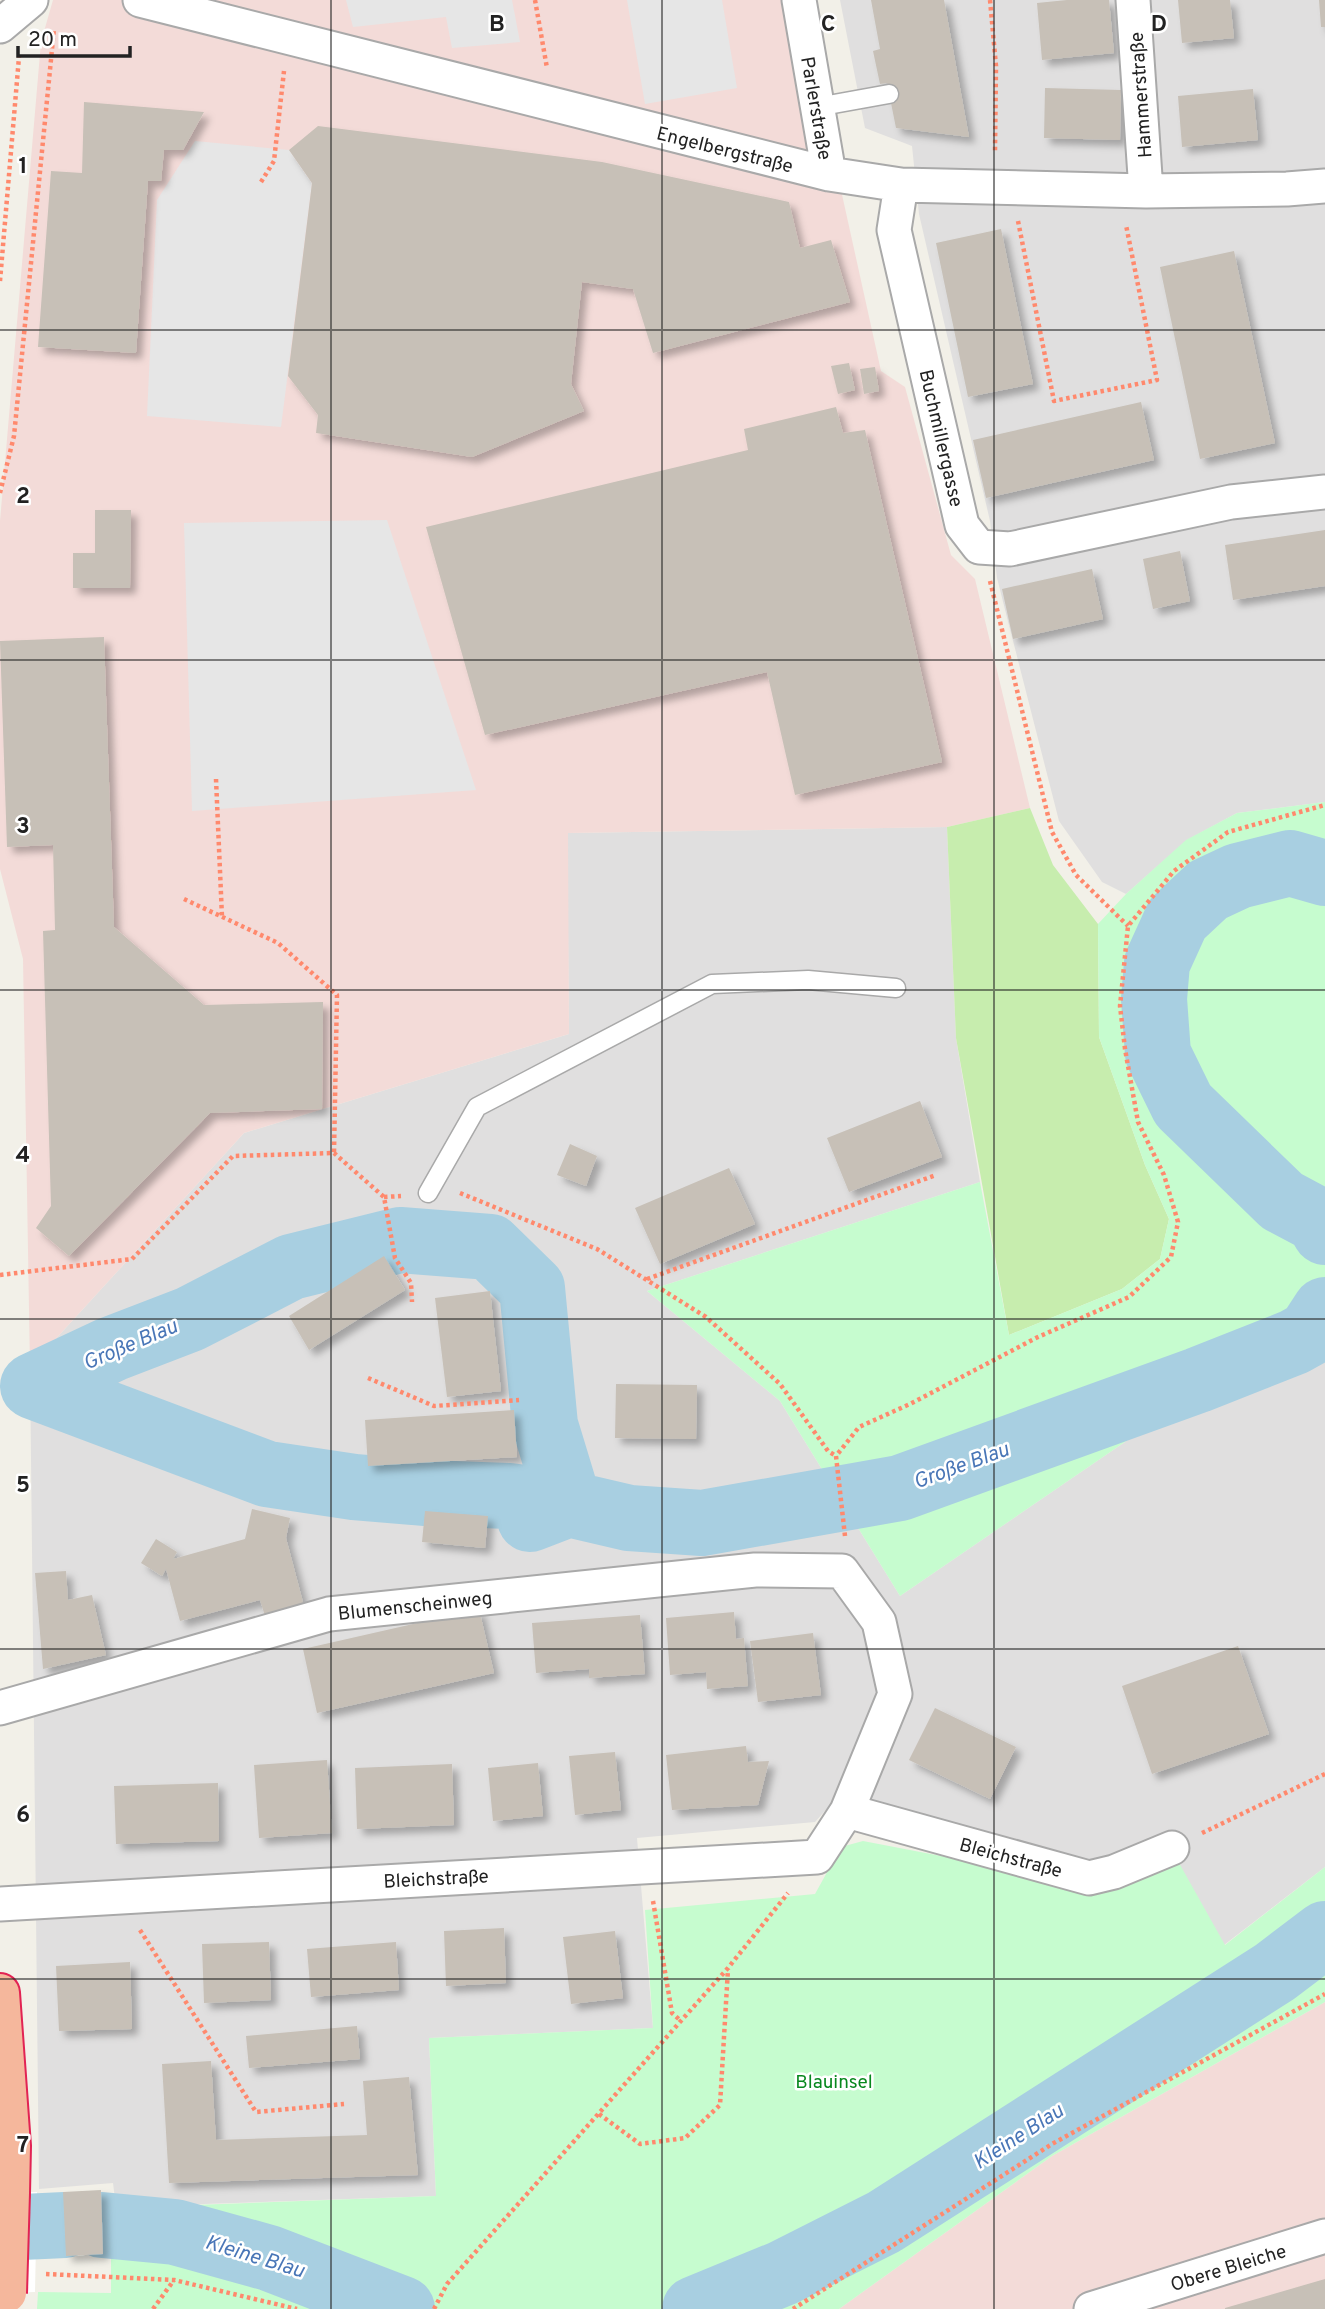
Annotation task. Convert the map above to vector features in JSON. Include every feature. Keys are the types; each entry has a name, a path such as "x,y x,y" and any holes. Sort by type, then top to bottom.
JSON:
{"highway":[{"path":"0,1993 11,2146 10,2193 16,2292"}],"street":[{"name":"Engelbergstraße","path":"140,0 829,174 901,184 1003,187 1133,190 1287,189 1325,186"},
{"name":"Parlerstraße","path":"799,0 829,174"},
{"name":"Hammerstraße","path":"1133,0 1133,190"},
{"name":"Buchmillergasse","path":"901,184 894,230 962,525 979,547"},
{"path":"979,547 1010,549 1231,502 1325,492"},
{"name":"Blumenscheinweg","path":"0,1708 329,1614 755,1570 842,1572 879,1622 895,1694 847,1811"},
{"path":"817,1857 847,1811"},
{"name":"Bleichstraße","path":"847,1811 1089,1878 1114,1872 1172,1847"},
{"name":"Bleichstraße","path":"0,1904 817,1857"},
{"name":"Obere Bleiche","path":"1091,2309 1325,2236"}],"lane":[{"path":"817,107 889,94"},
{"path":"428,1193 477,1107 712,984 808,980 896,988"}],"path":[{"path":"535,0 554,106"},
{"path":"990,0 1003,187 1054,401 1157,380 1133,190"},
{"path":"0,281 18,11"},
{"path":"0,493 14,436 54,25"},
{"path":"261,182 274,161 284,69"},
{"path":"979,547 1052,832 1076,875 1128,926"},
{"path":"216,779 222,917"},
{"path":"836,1456 859,1427 910,1404 1038,1337 1129,1297 1171,1257 1178,1222 1164,1175 1138,1122 1125,1049 1120,1006 1128,926 1174,871 1228,832 1325,805"},
{"path":"184,899 278,943 337,995 334,1153"},
{"path":"0,1275 132,1259 233,1156 334,1153 384,1197 394,1258 411,1283 412,1302"},
{"path":"646,1279 936,1175"},
{"path":"384,1197 450,1189 597,1249 706,1317 780,1384 828,1451 836,1456 846,1532"},
{"path":"368,1378 434,1406 519,1401"},
{"path":"1172,1847 1325,1774"},
{"path":"434,2309 447,2284 728,1968 817,1857"},
{"path":"647,1868 672,2013 681,2021"},
{"path":"119,1897 256,2112 344,2104"},
{"path":"599,2114 640,2144 685,2138 720,2105 728,1968"},
{"path":"793,2309 1052,2144 1325,1994"},
{"path":"153,2309 174,2280"},
{"path":"16,2292 174,2280 297,2309"}],"shaded area":[{"path":"53,0 799,0 881,371 905,387 951,555 975,579 1030,808 947,827 568,833 569,1034 244,1133 30,1367 23,959 0,869 0,521 41,42"},
{"path":"346,0 512,0 520,42 452,48 446,17 353,27"},
{"path":"627,0 722,0 737,88 645,104"},
{"path":"840,0 1325,0 1325,802 1237,813 1187,840 1126,894 1102,882 1059,821 997,578 990,521 919,214 912,146 865,128"},
{"path":"195,141 289,150 312,183 281,427 147,416 157,200"},
{"path":"387,520 476,790 192,811 184,523"},
{"path":"947,827 956,1038 980,1182 647,1291 780,1401 900,1596 1325,1305 1325,1867 1224,1945 1098,1866 840,1794 815,1822 637,1838 653,2028 429,2038 436,2196 116,2207 113,2183 39,2189 30,1367 244,1133 569,1034 567,833"},
{"path":"1325,2002 1325,2309 839,2309 1052,2156"}],"green space":[{"path":"1325,802 1325,1305 900,1596 780,1401 647,1291 980,1182 1009,1335 1122,1289 1160,1259 1169,1219 1145,1165 1099,1037 1098,924 1126,894 1186,840 1237,813"},
{"path":"1030,808 1053,865 1098,924 1099,1037 1145,1165 1169,1219 1160,1259 1122,1289 1009,1335 956,1038 947,827"},
{"name":"Blauinsel","path":"863,1841 1102,1887 1174,1854 1225,1945 1325,1867 1325,2002 1052,2156 839,2309 37,2309 38,2292 111,2293 111,2208 436,2196 429,2038 653,2028 645,1910 815,1894 841,1847"}],"pier":[{"path":"37,2192 35,2292 0,2293 0,2193"}],"building":[{"path":"871,0 944,0 969,137 896,128 887,83 880,84 873,51 880,49"},
{"path":"1109,0 1114,53 1042,60 1037,3"},
{"path":"1178,0 1230,0 1234,38 1182,43"},
{"path":"1319,0 1325,0 1325,27 1321,27"},
{"path":"1045,88 1121,90 1120,140 1044,138"},
{"path":"1253,89 1258,140 1182,147 1178,96"},
{"path":"84,102 204,112 183,150 164,150 161,181 148,181 136,353 38,347 51,171 82,173"},
{"path":"318,126 602,162 789,202 800,248 831,240 850,302 653,353 633,289 582,282 571,384 584,411 472,457 316,433 318,415 288,376 312,183 289,150"},
{"path":"1001,229 1033,384 968,397 936,243"},
{"path":"1234,251 1275,443 1200,459 1160,267"},
{"path":"849,363 855,390 838,394 831,366"},
{"path":"875,367 879,391 864,394 860,369"},
{"path":"1141,402 1154,460 986,498 973,440"},
{"path":"836,407 843,433 865,430 942,762 795,795 767,672 485,735 426,527 748,450 744,429"},
{"path":"95,510 131,510 130,588 73,588 73,553 95,553"},
{"path":"1325,530 1325,586 1233,600 1225,545"},
{"path":"1180,551 1190,601 1153,609 1143,559"},
{"path":"1092,569 1103,619 1013,639 1002,589"},
{"path":"104,637 114,927 204,1005 323,1002 322,1109 210,1113 69,1256 36,1228 51,1206 43,931 55,930 53,845 7,847 0,641"},
{"path":"920,1101 942,1157 849,1192 827,1138"},
{"path":"570,1144 597,1156 586,1186 557,1175"},
{"path":"729,1168 755,1224 660,1264 635,1208"},
{"path":"384,1256 405,1290 309,1350 289,1316"},
{"path":"490,1291 501,1391 447,1397 435,1298"},
{"path":"616,1384 697,1385 696,1439 615,1438"},
{"path":"514,1410 517,1457 368,1466 365,1420"},
{"path":"252,1509 290,1518 286,1538 304,1606 265,1616 260,1600 180,1621 166,1569 162,1576 141,1563 156,1539 177,1552 173,1559 245,1539"},
{"path":"425,1511 488,1516 485,1548 422,1542"},
{"path":"66,1571 68,1600 92,1595 106,1655 43,1669 35,1573"},
{"path":"479,1609 494,1673 317,1713 303,1649"},
{"path":"734,1612 736,1639 744,1638 748,1686 707,1689 706,1672 670,1675 666,1618"},
{"path":"640,1615 645,1674 589,1678 589,1669 536,1673 532,1623"},
{"path":"813,1633 821,1695 758,1702 750,1641"},
{"path":"1238,1646 1269,1734 1152,1774 1122,1686"},
{"path":"935,1708 1016,1747 990,1799 909,1760"},
{"path":"746,1746 748,1762 769,1761 758,1805 672,1810 666,1755"},
{"path":"615,1752 621,1810 575,1815 569,1756"},
{"path":"327,1760 332,1833 259,1838 254,1765"},
{"path":"538,1763 543,1816 493,1821 488,1768"},
{"path":"452,1764 454,1825 357,1829 355,1768"},
{"path":"218,1783 219,1841 116,1844 114,1786"},
{"path":"504,1928 506,1983 446,1986 444,1931"},
{"path":"615,1931 623,1998 571,2004 563,1937"},
{"path":"269,1942 271,2000 204,2003 202,1944"},
{"path":"396,1942 399,1990 311,1997 307,1949"},
{"path":"130,1962 132,2029 59,2031 56,1966"},
{"path":"357,2026 360,2059 249,2068 246,2036"},
{"path":"211,2061 216,2140 367,2135 363,2081 409,2077 418,2175 169,2183 162,2064"},
{"path":"101,2190 103,2254 66,2256 63,2192"},
{"path":"1325,2279 1325,2309 1225,2309 1225,2308"}],"waterway":[{"name":"Große Blau","path":"1325,873 1290,863 1238,876 1208,890 1177,919 1157,963 1154,999 1158,1054 1183,1105 1282,1201 1318,1220 1325,1232"},
{"name":"Große Blau","path":"33,1386 112,1349 190,1319 291,1267 400,1240 490,1247 532,1288 545,1425 569,1504 530,1519"},
{"name":"Große Blau","path":"33,1386 267,1474 354,1487 509,1496 569,1504 629,1518 702,1523 900,1488 1198,1380 1294,1342 1310,1333 1325,1310"},
{"name":"Kleine Blau","path":"695,2309 783,2273 884,2222 1275,1972 1325,1934"},
{"name":"Kleine Blau","path":"0,2228 65,2225"},
{"name":"Kleine Blau","path":"102,2225 175,2232 269,2258 402,2309"}]}
